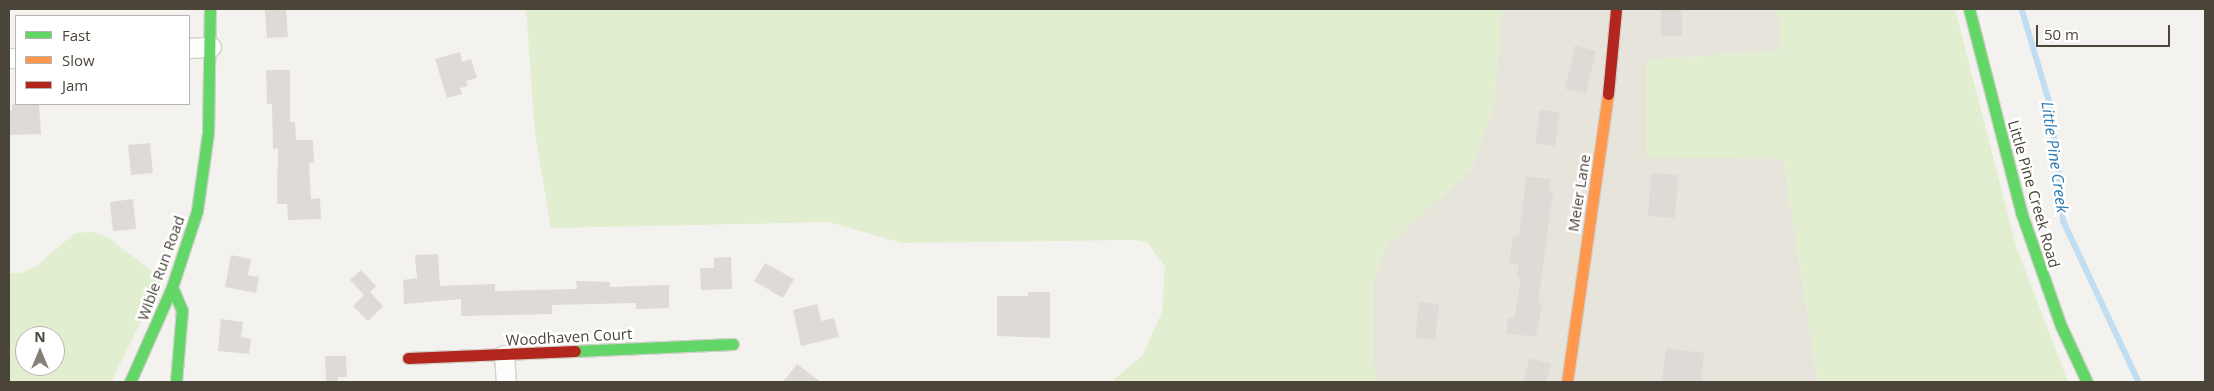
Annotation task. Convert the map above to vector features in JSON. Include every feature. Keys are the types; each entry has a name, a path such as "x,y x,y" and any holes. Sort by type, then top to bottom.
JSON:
{"street":[{"name":"Wible Run Road","path":"130,382 172,288 187,246 203,174 211,47 210,9"},
{"name":"Meier Lane","path":"1568,382 1604,133 1616,9"},
{"name":"Little Pine Creek Road","path":"1969,9 2021,212 2061,326 2087,382"},
{"path":"190,48 211,47"},
{"path":"172,288 182,310 176,382"},
{"name":"Woodhaven Court","path":"408,358 733,344"},
{"path":"504,355 506,382"}],"shaded area":[{"path":"1502,9 1777,9 1783,50 1646,60 1646,156 1783,159 1818,382 1378,382 1374,367 1374,279 1387,246 1471,170 1494,105"}],"green space":[{"path":"526,9 1502,9 1494,105 1471,170 1387,246 1374,279 1374,366 1378,382 1111,382 1142,356 1162,312 1165,267 1148,243 1134,240 902,243 829,222 551,228 535,133"},
{"path":"1777,9 1955,9 2016,246 2068,382 1818,382 1783,159 1646,157 1646,60 1782,50"},
{"path":"92,232 108,237 162,279 111,382 9,382 9,273 20,273 35,267 75,233"}],"building":[{"path":"286,9 288,37 267,38 265,10"},
{"path":"1661,9 1682,9 1682,36 1661,36"},
{"path":"1575,45 1596,51 1586,94 1565,89"},
{"path":"460,52 462,62 471,59 477,78 466,81 468,86 460,88 462,94 447,98 435,59"},
{"path":"266,70 290,70 290,122 295,122 296,140 313,140 314,163 309,163 311,199 320,198 321,219 288,220 287,204 277,204 278,148 273,149 272,104 267,104"},
{"path":"12,104 39,105 41,134 9,135 9,110 12,110"},
{"path":"1540,110 1560,112 1555,146 1535,143"},
{"path":"150,143 153,173 131,175 128,145"},
{"path":"1651,173 1678,175 1675,218 1648,216"},
{"path":"1526,176 1550,179 1549,192 1553,192 1538,302 1542,303 1536,337 1506,333 1508,318 1514,319 1521,278 1517,277 1519,264 1509,263 1513,235 1519,236"},
{"path":"133,199 136,229 113,231 110,202"},
{"path":"438,254 440,286 495,284 495,291 577,289 576,281 610,282 610,287 669,285 669,308 636,309 636,303 552,305 552,314 461,316 461,299 404,304 403,280 417,278 415,255"},
{"path":"231,255 251,259 248,275 259,277 256,293 225,287"},
{"path":"731,257 732,289 701,290 700,268 714,268 714,258"},
{"path":"765,263 794,279 783,298 754,281"},
{"path":"361,270 376,286 370,292 383,306 368,321 353,306 364,295 350,280"},
{"path":"1028,292 1050,292 1050,338 997,336 997,296 1028,296"},
{"path":"1419,302 1439,304 1435,340 1415,338"},
{"path":"817,304 821,321 834,318 839,337 801,346 793,310"},
{"path":"221,319 243,322 241,337 251,339 249,354 218,351"},
{"path":"1666,348 1704,353 1701,382 1662,381"},
{"path":"325,356 346,356 347,377 338,377 338,382 326,382"},
{"path":"1530,358 1551,364 1546,382 1523,382"},
{"path":"797,364 821,382 783,382"}],"waterway":[{"name":"Little Pine Creek","path":"2022,9 2051,107 2064,222 2139,382"}],"traffic: fast":[{"path":"130,382 172,287 197,211 208,133 210,9"},
{"path":"1969,9 2021,212 2061,326 2087,382"},
{"path":"172,287 182,310 176,382"},
{"path":"575,351 733,344"}],"traffic: slow":[{"path":"1567,382 1608,94"}],"traffic: jam":[{"path":"1608,94 1616,9"},
{"path":"408,358 575,351"}]}
